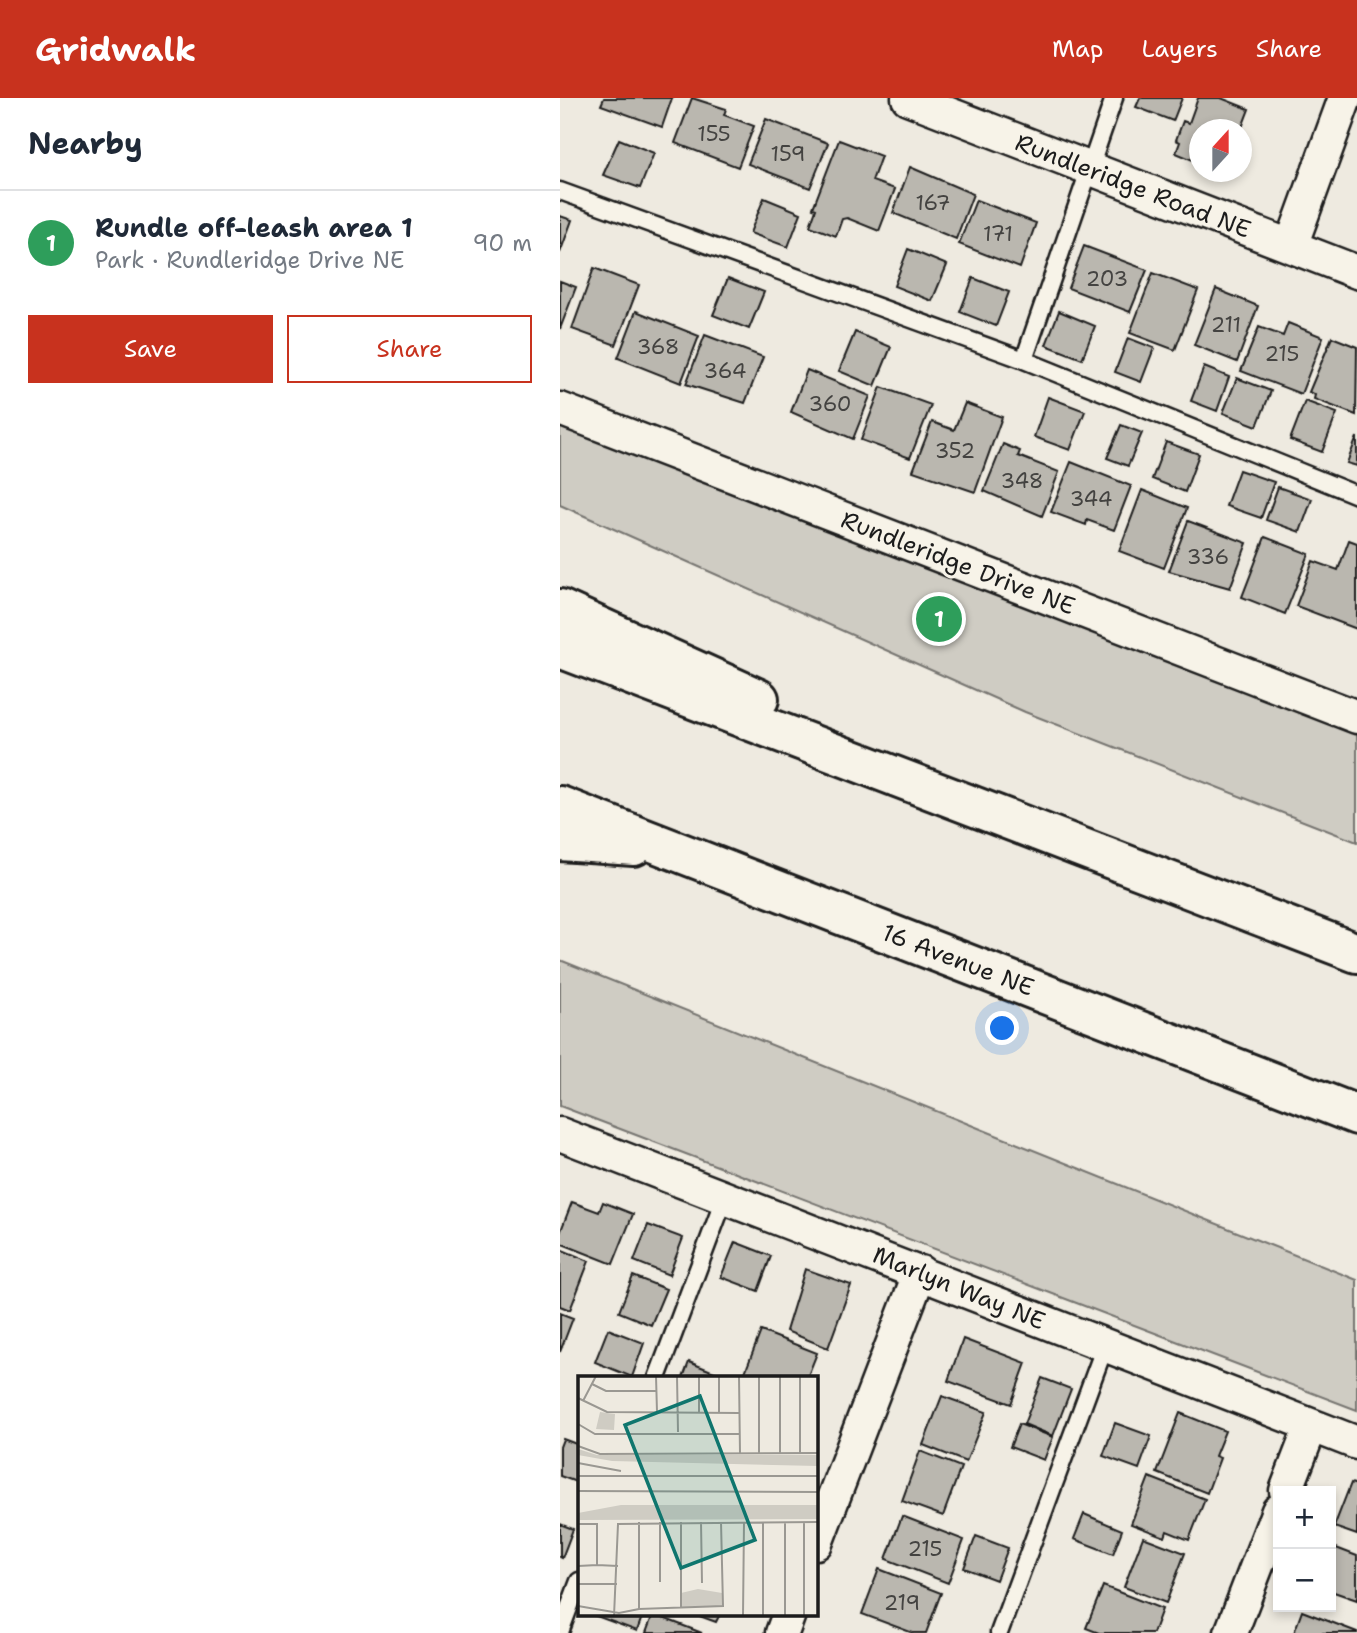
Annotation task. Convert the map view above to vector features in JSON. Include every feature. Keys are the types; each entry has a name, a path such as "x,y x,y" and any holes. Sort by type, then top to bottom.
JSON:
{"highway":[{"path":"560,609 757,698 884,773"},
{"path":"560,648 1357,953"},
{"name":"16 Avenue NE","path":"560,806 1357,1115"},
{"path":"560,841 664,847"}],"street":[{"name":"Rundleridge Road NE","path":"908,98 1357,272"},
{"path":"1291,246 1345,98"},
{"name":"Rundleridge Drive NE","path":"560,409 1357,717"},
{"name":"Marlyn Way NE","path":"560,1134 1357,1443"},
{"path":"817,1540 920,1272"},
{"path":"1288,1486 1311,1426"},
{"path":"1231,1633 1273,1524"},
{"path":"782,1633 788,1616"}],"lane":[{"path":"1024,360 1114,98"},
{"path":"560,191 1024,360 1357,495"},
{"path":"657,1376 725,1197"},
{"path":"999,1633 1105,1346"},
{"path":"560,1632 578,1584"}],"shaded area":[{"path":"560,426 1357,731 1357,842 1025,712 560,505"},
{"path":"560,960 1357,1280 1357,1410 560,1106"}],"building":[{"path":"604,98 672,98 662,127 601,105"},
{"path":"692,98 726,109 724,115 754,126 738,167 675,143"},
{"path":"1140,98 1182,98 1173,121 1136,107"},
{"path":"1198,98 1221,98 1249,109 1245,119 1190,119"},
{"path":"766,119 828,143 810,188 748,164"},
{"path":"1183,121 1189,123 1189,158 1176,153 1180,142 1176,140"},
{"path":"619,139 654,153 640,188 603,175"},
{"path":"839,140 881,156 872,181 895,189 879,231 847,218 842,219 836,236 810,226 816,209 813,208"},
{"path":"910,167 973,194 956,239 893,213"},
{"path":"764,198 801,213 788,247 750,233"},
{"path":"976,200 1036,223 1020,268 959,244"},
{"path":"560,216 572,220 560,253"},
{"path":"1084,246 1147,270 1130,312 1068,288"},
{"path":"908,249 947,265 932,301 894,286"},
{"path":"594,268 639,285 616,345 572,329"},
{"path":"1153,273 1198,290 1175,350 1130,333"},
{"path":"728,278 764,292 749,329 713,315"},
{"path":"973,278 1009,292 996,326 960,312"},
{"path":"560,281 576,287 560,329"},
{"path":"1216,289 1258,306 1237,362 1194,345"},
{"path":"636,311 699,336 681,383 618,358"},
{"path":"1059,311 1095,326 1082,359 1046,345"},
{"path":"1288,323 1323,337 1301,394 1241,371 1259,327 1283,336"},
{"path":"855,332 891,347 875,386 839,371"},
{"path":"705,335 763,357 745,403 686,384"},
{"path":"1332,337 1357,347 1356,415 1314,399 1315,395 1309,392"},
{"path":"1128,338 1154,348 1141,382 1115,372"},
{"path":"1204,367 1229,377 1217,411 1191,401"},
{"path":"807,370 870,396 853,439 791,412"},
{"path":"1237,378 1271,391 1257,426 1223,413"},
{"path":"881,387 931,405 910,458 861,440"},
{"path":"1048,397 1085,411 1070,450 1034,437"},
{"path":"1305,401 1337,413 1322,452 1290,440"},
{"path":"965,403 1002,417 975,492 913,471 932,422 954,430"},
{"path":"1121,425 1142,433 1128,466 1107,458"},
{"path":"1357,437 1357,466 1347,463"},
{"path":"1166,442 1199,454 1185,492 1152,479"},
{"path":"1003,444 1020,451 1018,456 1059,472 1042,516 984,491"},
{"path":"1071,462 1131,486 1114,530 1087,520 1086,525 1051,512"},
{"path":"1239,470 1274,482 1261,518 1226,506"},
{"path":"1278,487 1312,499 1300,532 1266,520"},
{"path":"1142,490 1187,508 1164,568 1119,551"},
{"path":"1188,521 1247,543 1230,588 1169,571"},
{"path":"1265,537 1309,554 1285,614 1242,597"},
{"path":"1349,540 1357,543 1357,629 1296,606 1313,561 1338,570"},
{"path":"572,1202 599,1212 603,1202 633,1214 613,1264 560,1243 560,1233"},
{"path":"648,1225 683,1238 669,1275 634,1261"},
{"path":"735,1242 771,1256 758,1291 721,1277"},
{"path":"560,1249 589,1261 570,1310 560,1306"},
{"path":"805,1269 851,1285 828,1348 786,1331"},
{"path":"633,1276 666,1289 651,1325 619,1312"},
{"path":"560,1313 573,1318 560,1352"},
{"path":"608,1329 644,1343 632,1376 595,1362"},
{"path":"761,1331 817,1353 808,1376 744,1375"},
{"path":"963,1339 1026,1363 1011,1404 948,1381"},
{"path":"689,1362 724,1376 684,1376"},
{"path":"1042,1378 1071,1389 1053,1436 1024,1424"},
{"path":"942,1396 986,1412 966,1462 923,1445"},
{"path":"1180,1413 1225,1431 1215,1456 1220,1458 1207,1493 1157,1473"},
{"path":"1115,1423 1151,1436 1139,1469 1103,1456"},
{"path":"1019,1424 1053,1437 1044,1460 1010,1447"},
{"path":"563,1439 578,1445 578,1483 560,1476 560,1447"},
{"path":"920,1451 961,1467 943,1516 902,1501"},
{"path":"1149,1477 1205,1499 1189,1540 1167,1531 1165,1537 1131,1524"},
{"path":"1351,1483 1357,1485 1357,1535 1336,1528"},
{"path":"1084,1514 1122,1530 1113,1554 1074,1539"},
{"path":"902,1516 964,1540 948,1583 886,1559"},
{"path":"560,1524 573,1529 562,1558 560,1557"},
{"path":"976,1536 1008,1548 996,1580 964,1568"},
{"path":"1143,1537 1185,1553 1166,1603 1124,1587"},
{"path":"1336,1548 1357,1556 1357,1600 1336,1593"},
{"path":"879,1569 941,1593 926,1633 913,1633 862,1614"},
{"path":"1103,1586 1162,1609 1153,1633 1099,1633 1086,1628"},
{"path":"1302,1612 1357,1632 1357,1633 1294,1633"},
{"path":"596,1616 642,1616 637,1631"},
{"path":"652,1616 658,1616 702,1633 646,1633"},
{"path":"700,1616 719,1616 716,1622"}],"place":[{"name":"Rundle off-leash area 1","path":"939,619"}]}
